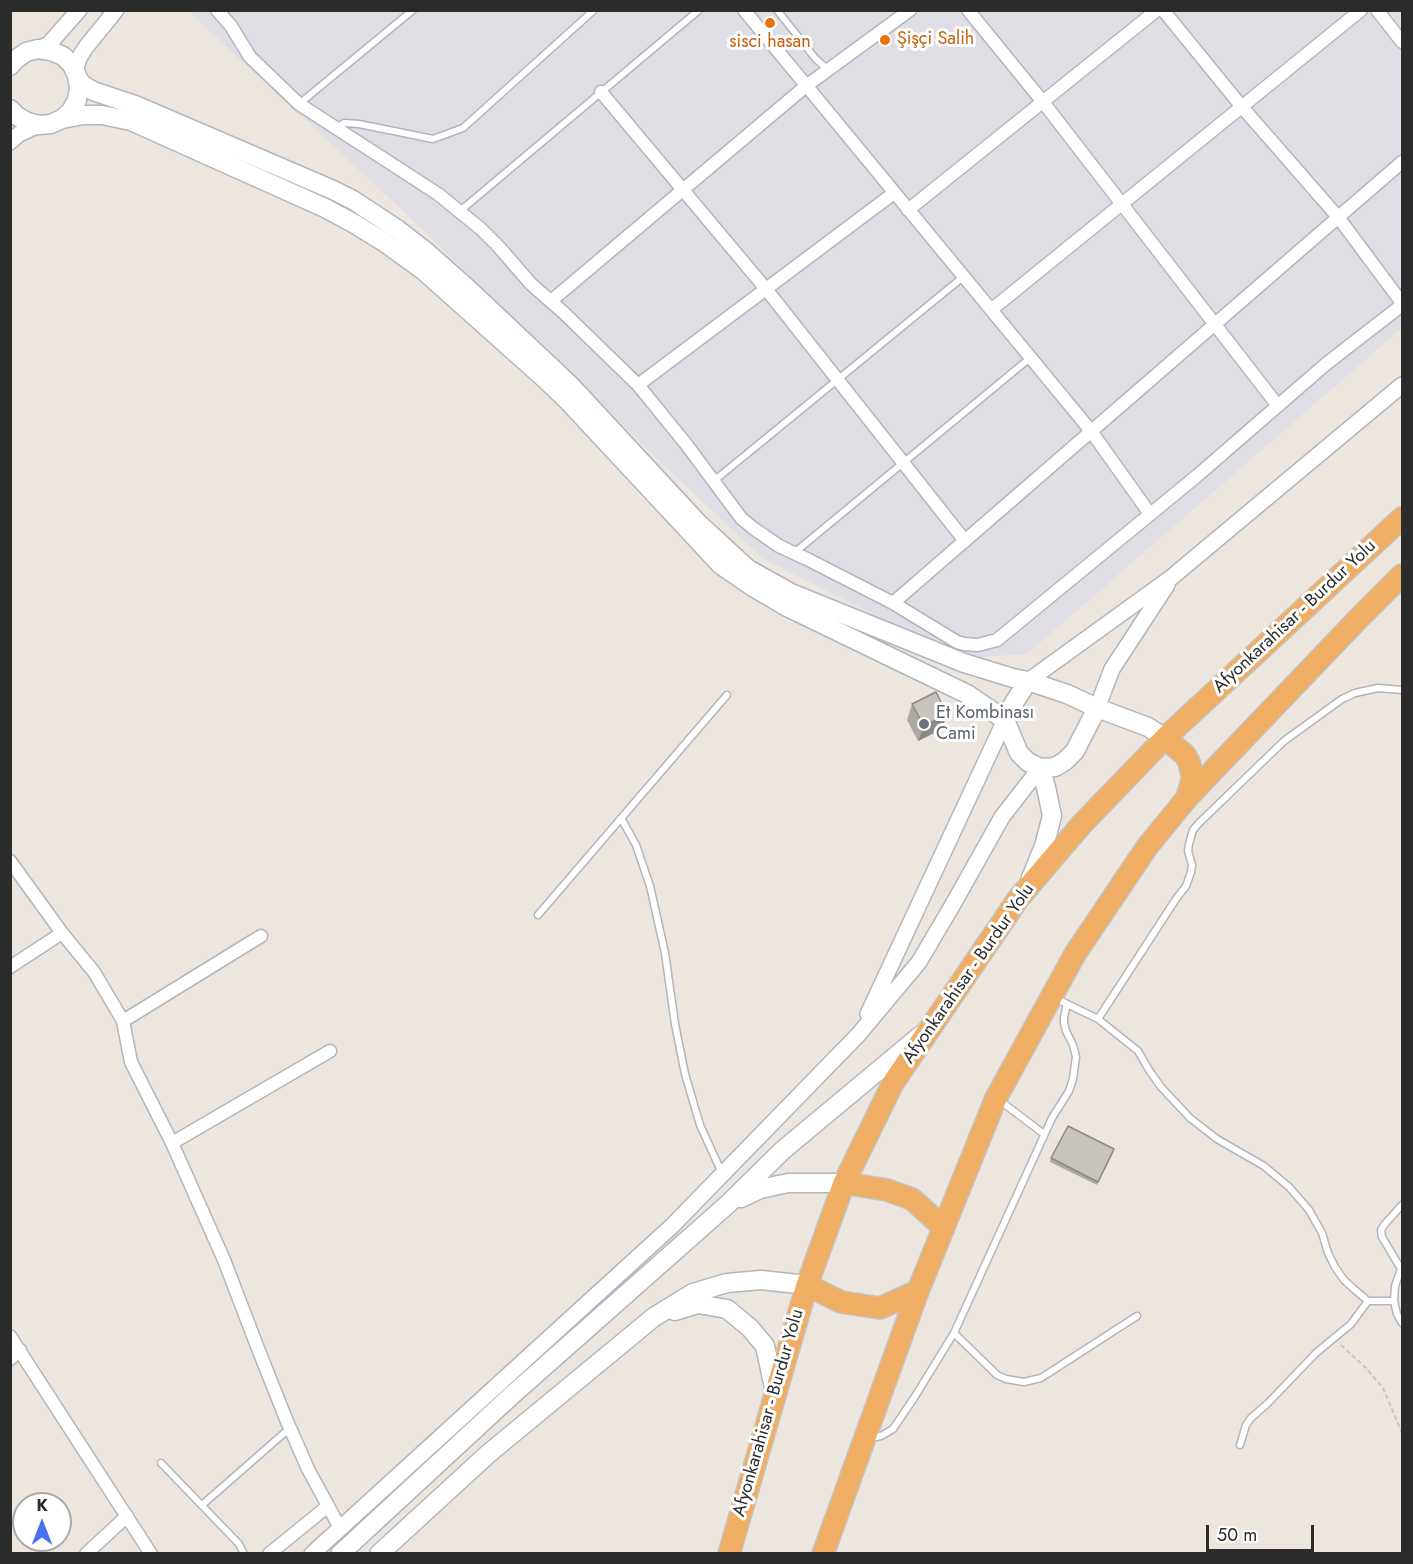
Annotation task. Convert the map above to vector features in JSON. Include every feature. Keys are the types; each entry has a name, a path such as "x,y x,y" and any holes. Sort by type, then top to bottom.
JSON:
{"highway":[{"name":"Afyonkarahisar - Burdur Yolu","path":"729,1554 807,1285 844,1183 893,1083 1025,891 1082,824 1165,738 1402,518"},
{"path":"823,1554 918,1291 996,1098 1059,1000 1075,954 1147,847 1187,798 1402,575"},
{"path":"1165,738 1185,755 1189,762 1192,781 1187,798"},
{"path":"844,1183 887,1190 912,1199 944,1228"},
{"path":"807,1285 841,1302 880,1308 918,1291"}],"main road":[{"path":"10,66 25,49 51,51 63,56 72,65 79,88 77,100 71,111 62,119"},
{"path":"76,75 83,85 93,91 135,105 333,190 398,229 466,287 571,386 698,523 748,569 791,594 964,663 1067,694 1148,728 1165,738"},
{"path":"10,109 27,122 39,125 83,115 102,115 131,121 325,208 376,237 424,271 545,379 721,565 753,588 787,607 968,694 1005,720 1020,753 1028,762 1040,768 1055,767 1065,761 1075,751 1097,708"},
{"path":"1005,720 1028,681"},
{"path":"1025,891 1044,846 1052,816 1040,768"},
{"path":"340,1554 511,1396 728,1204 783,1150 929,1028"},
{"path":"728,1204 760,1189 788,1184 844,1183"},
{"path":"379,1554 488,1454 654,1317 693,1293 727,1283 761,1280 807,1285"},
{"path":"654,1317 698,1304 727,1309 750,1328 765,1346 775,1392"}],"street":[{"path":"25,49 49,44 79,10"},
{"path":"76,75 79,58 116,10"},
{"path":"744,10 1091,431 1150,514"},
{"path":"551,301 806,86 910,10"},
{"path":"968,10 1278,406"},
{"path":"908,210 1157,10"},
{"path":"221,12 250,57 298,104 415,178 460,211 498,246 531,284 638,385 715,480 741,518 765,537 794,554 893,603 957,642 971,645 988,644 997,640 1150,514 1326,364 1402,304 1338,217 1242,107 1163,10"},
{"path":"991,310 1361,10"},
{"path":"1377,10 1402,42"},
{"path":"601,92 766,289 964,541"},
{"path":"10,142 19,134 39,125"},
{"path":"893,603 1402,162"},
{"path":"638,385 894,193"},
{"path":"1028,681 1172,577 1402,385"},
{"path":"1097,708 1112,669 1172,577"},
{"path":"858,1035 1005,720"},
{"path":"312,1554 672,1226 858,1035 919,962 1002,817 1040,768"},
{"path":"10,861 62,933 94,972 123,1021 131,1062 172,1143 224,1260 256,1346 308,1469 340,1528"},
{"path":"10,967 62,933"},
{"path":"123,1021 261,936"},
{"path":"172,1143 330,1051"},
{"path":"10,1336 15,1355 151,1554"},
{"path":"269,1554 328,1506"},
{"path":"86,1554 127,1516"}],"lane":[{"path":"298,104 413,10"},
{"path":"336,128 344,123 358,124 433,139 463,128 594,10"},
{"path":"460,211 699,10"},
{"path":"777,10 814,57 828,70"},
{"path":"715,480 963,277"},
{"path":"794,554 1030,358"},
{"path":"1098,1019 1186,886 1192,865 1188,851 1189,844 1193,830 1198,823 1284,741 1342,699 1355,693 1378,688 1402,690"},
{"path":"538,915 727,695"},
{"path":"621,818 636,845 653,897 665,953 679,1048 692,1100 722,1174"},
{"path":"1059,1000 1098,1019 1138,1051 1161,1087 1190,1118 1217,1139 1264,1166 1289,1187 1309,1210 1322,1233 1328,1253 1344,1280 1368,1301 1394,1301"},
{"path":"864,1439 881,1436 893,1429 954,1333 1044,1134 1069,1090 1076,1057 1064,1023 1065,1010 1059,1000"},
{"path":"996,1098 1044,1134"},
{"path":"1402,1205 1381,1230 1382,1237 1401,1269 1395,1286 1394,1301 1402,1323"},
{"path":"1240,1445 1246,1425 1251,1418 1316,1353 1350,1324 1368,1301"},
{"path":"954,1333 997,1375 1024,1382 1041,1378 1137,1316"},
{"path":"202,1504 290,1428"},
{"path":"161,1462 239,1544 244,1554"}],"path":[{"path":"1335,1339 1366,1368 1383,1388 1402,1433"}],"shaded area":[{"path":"188,11 1402,11 1402,328 1027,654 959,658 762,558 415,222"}],"building":[{"path":"936,692 947,714 924,726 912,704"},
{"path":"1068,1126 1114,1149 1098,1182 1051,1158"}],"place":[{"name":"sisci hasan","path":"770,23"},
{"name":"Şişçi Salih","path":"885,40"},
{"name":"Et Kombinası Cami","path":"924,724"}]}
